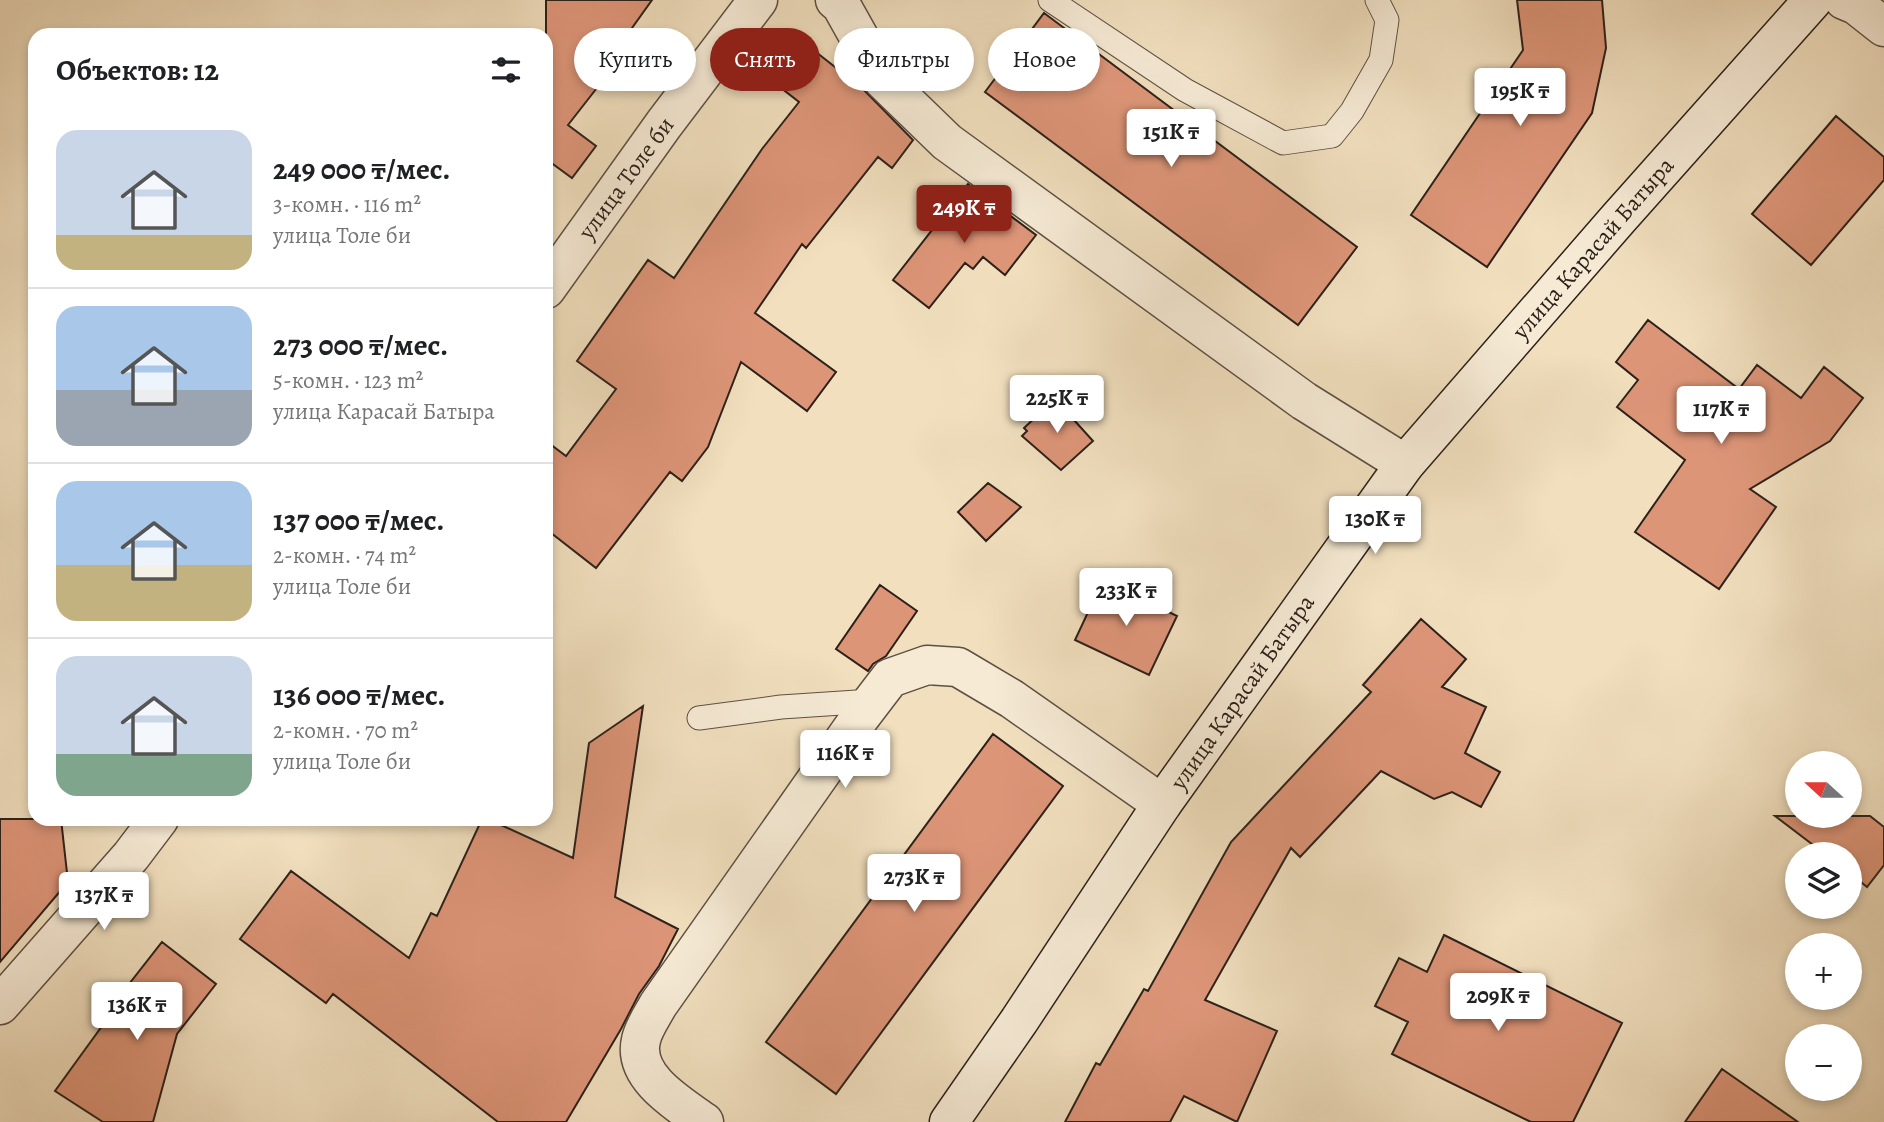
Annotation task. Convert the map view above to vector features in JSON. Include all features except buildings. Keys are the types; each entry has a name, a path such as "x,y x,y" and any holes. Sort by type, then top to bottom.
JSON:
{"street":[{"name":"улица Толе би","path":"553,279 664,124 758,0"},
{"path":"835,0 841,5 883,80 947,142 1304,401 1405,464"},
{"name":"улица Карасай Батыра","path":"949,1122 1233,701 1405,464 1813,0"},
{"path":"1844,0 1856,5 1884,27"},
{"path":"704,1122 660,1090 650,1078 640,1055 641,1040 657,1005 890,678 927,665 958,667 1012,699 1162,804"},
{"path":"0,1005 131,856 154,826"}],"lane":[{"path":"1050,0 1185,90 1283,143 1332,136 1352,111 1381,60 1387,20 1377,0"},
{"path":"699,718 781,707 872,701"}]}
